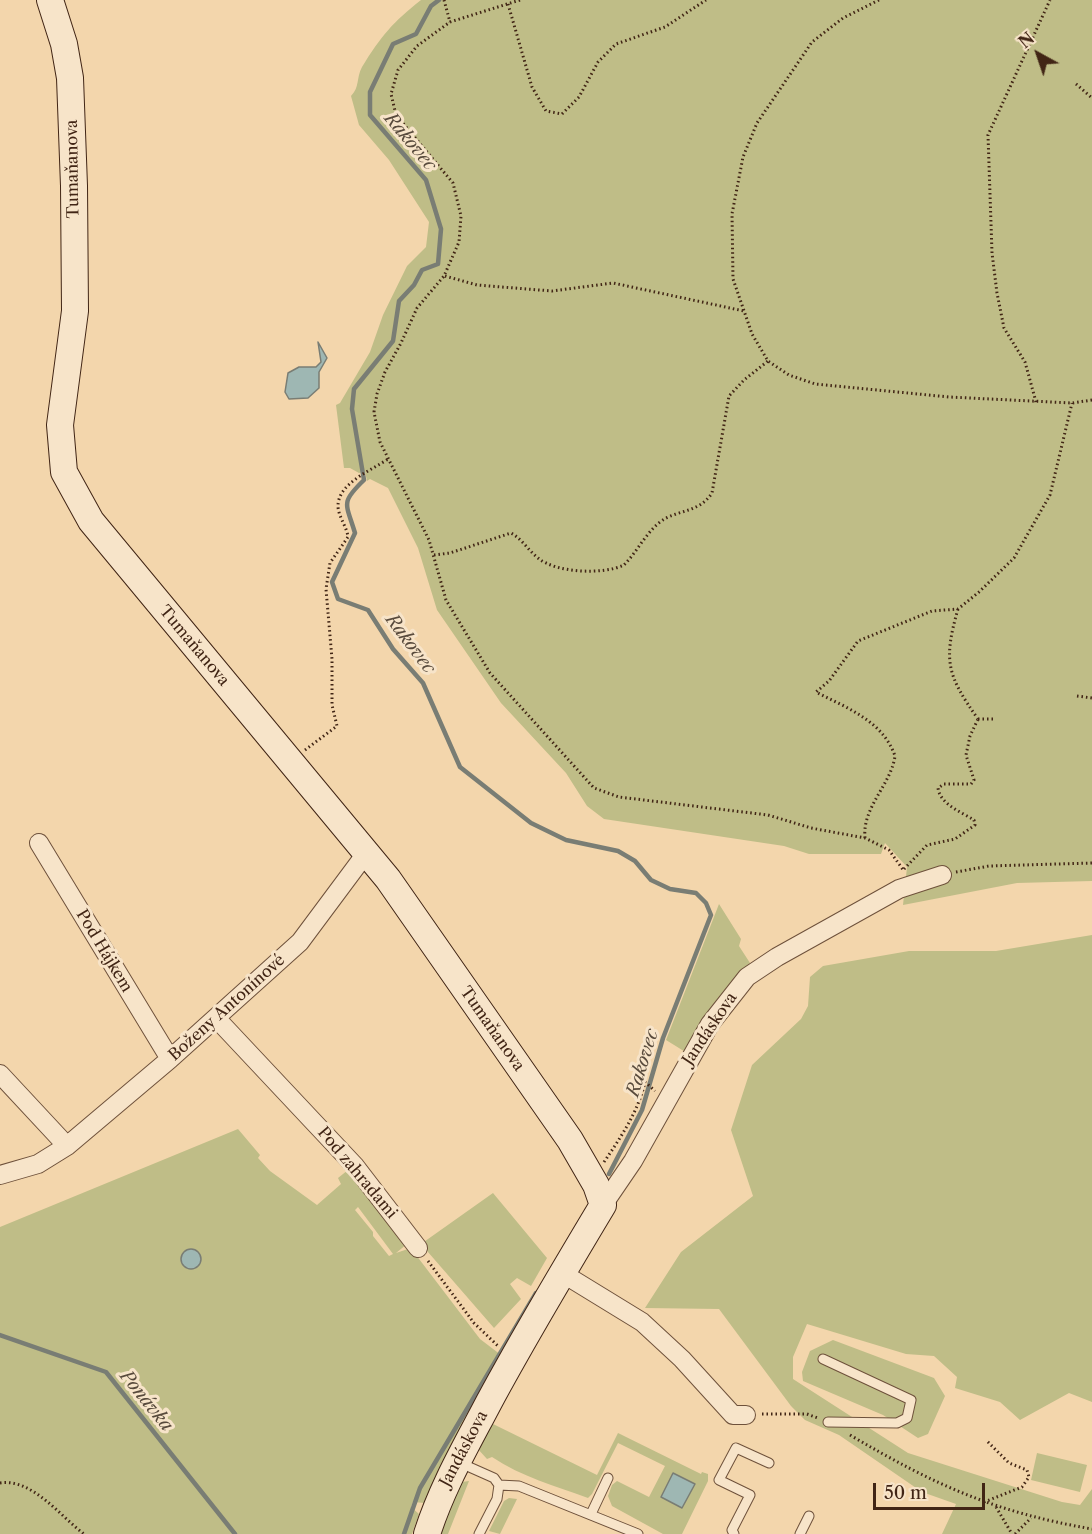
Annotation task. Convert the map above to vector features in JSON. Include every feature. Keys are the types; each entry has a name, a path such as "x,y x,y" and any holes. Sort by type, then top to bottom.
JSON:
{"street":[{"name":"Tumaňanova","path":"50,0 70,78 74,186 75,311 60,425 64,472 91,521 367,852 570,1140 596,1185 603,1205"},
{"name":"Pod Hájkem","path":"39,843 170,1059"},
{"name":"Boženy Antonínové","path":"0,1175 38,1164 67,1146 170,1059 300,942 367,852"},
{"name":"Jandáskova","path":"427,1534 438,1499 562,1273 633,1161 710,1024 747,977 777,957 899,889 942,875"},
{"name":"Pod zahradami","path":"216,1018 355,1166 418,1248"},
{"path":"0,1074 67,1146"},
{"path":"562,1273 642,1322 682,1359 733,1415 746,1415"}],"lane":[{"path":"823,1359 910,1400 907,1418 897,1423 828,1422"},
{"path":"734,1534 732,1530 750,1495 719,1480 736,1448 769,1463"},
{"path":"458,1461 494,1478 499,1485 497,1499 479,1534"},
{"path":"591,1514 608,1478"},
{"path":"499,1485 519,1486 638,1534"},
{"path":"800,1534 809,1516"}],"path":[{"path":"444,0 448,7 450,22"},
{"path":"520,0 450,22 417,46 399,70 391,94 396,115 453,183 461,216 459,242 444,276 417,308 377,394 374,412 376,426 388,459 421,520 434,555 446,600 490,673 594,788 619,797 768,815 811,828 865,838 889,850 903,870 927,845 955,839 975,825 974,820 946,802 939,795 938,788 944,784 970,784 974,780 966,756 970,736 978,719"},
{"path":"508,4 532,87 546,111 562,114 579,97 598,62 616,44 665,27 706,0"},
{"path":"879,0 843,18 812,42 757,123 743,157 732,214 733,279 752,334 768,361 789,375 815,384 949,398 1072,403 1092,400"},
{"path":"1036,402 1025,362 1004,328 997,293 992,253 988,135 1050,0"},
{"path":"1076,84 1092,98"},
{"path":"444,276 477,285 552,291 614,283 744,311"},
{"path":"434,555 450,553 511,533 537,558 563,571 617,568 627,561 661,521 690,512 709,498 715,487 729,396 744,380 768,361"},
{"path":"978,719 950,672 950,636 958,609 1014,558 1050,495 1072,403"},
{"path":"290,762 337,726 332,705 332,659 326,590 330,563 348,537 338,507 341,495 360,476 388,459"},
{"path":"865,838 867,818 889,777 896,756 884,733 874,724 816,692 829,681 858,641 932,611 958,609"},
{"path":"1077,696 1092,698"},
{"path":"978,719 996,719"},
{"path":"942,875 989,866 1092,863"},
{"path":"601,1166 626,1129 642,1098 645,1082 657,1093"},
{"path":"418,1248 488,1337"},
{"path":"746,1415 778,1412 807,1414 828,1422 912,1472 983,1503 1032,1518 1092,1529"},
{"path":"983,1503 1022,1487 1029,1477 1027,1470 1009,1463 987,1441"},
{"path":"0,1483 16,1483 30,1489 84,1534"},
{"path":"996,1508 1014,1534 1032,1518"}],"shaded area":[{"path":"421,0 1092,0 1092,881 1017,883 903,905 907,867 885,843 881,854 809,854 784,846 604,819 587,806 566,773 501,703 437,610 418,548 388,488 370,479 367,481 365,471 359,473 350,468 344,468 336,405 340,403 370,352 383,315 407,266 426,247 429,222 389,160 359,125 351,96 356,89 362,67 375,47 388,30"},
{"path":"719,904 741,939 739,946 750,963 710,1014 687,1053 666,1040"},
{"path":"1092,935 1092,1402 1069,1393 1020,1420 1000,1402 955,1388 957,1377 934,1356 906,1354 807,1324 793,1357 793,1379 908,1453 1062,1502 1080,1505 1092,1489 1092,1534 942,1534 956,1504 922,1492 839,1435 805,1420 791,1406 719,1309 645,1308 681,1252 753,1196 731,1130 752,1065 801,1019 808,1006 810,977 823,966 909,951 996,951"},
{"path":"238,1129 270,1171 317,1205 341,1184 338,1178 348,1170 407,1244 396,1253 408,1249 413,1251 480,1339 501,1355 425,1503 413,1502 411,1507 419,1514 412,1534 0,1534 0,1227","holes":["358,1207 393,1254 389,1256 373,1236 373,1232 355,1210"]},
{"path":"493,1193 547,1258 531,1286 517,1278 510,1284 521,1299 494,1328 421,1244"},
{"path":"833,1340 934,1378 945,1396 928,1434 918,1438 883,1415 803,1381 802,1372 810,1351"},
{"path":"493,1424 597,1475 618,1433 701,1474 702,1472 708,1474 708,1481 682,1534 663,1534 612,1506 608,1496 612,1485 617,1481 649,1497 665,1466 618,1443 588,1498 527,1476 492,1457 487,1459 477,1448 481,1434"},
{"path":"1037,1453 1087,1465 1080,1492 1031,1480"},
{"path":"469,1481 448,1534 436,1534 462,1482"},
{"path":"509,1498 517,1499 500,1534 489,1531 504,1501"}],"water":[{"path":"318,342 327,358 319,372 319,388 308,398 289,399 285,392 288,373 299,367 316,367 321,362"},
{"path":"191,1249 198,1252 201,1259 198,1266 191,1269 184,1266 181,1259 184,1252"},
{"path":"673,1473 695,1484 682,1508 661,1497"}],"waterway":[{"name":"Rakovec","path":"439,0 431,6 416,34 393,44 370,92 370,115 426,180 441,229 438,264 422,270 414,285 399,301 393,341 354,389 352,409 364,480 348,499 348,509 355,533 332,582 338,599 368,610 393,649 423,683 460,767 531,823 566,840 618,851 635,861 651,880 670,889 696,893 706,903 711,915 663,1038 642,1110 609,1174"},
{"name":"Rakovec","path":"404,1534 420,1488 536,1293"},
{"name":"Ponávka","path":"0,1335 106,1372 235,1534"}]}
